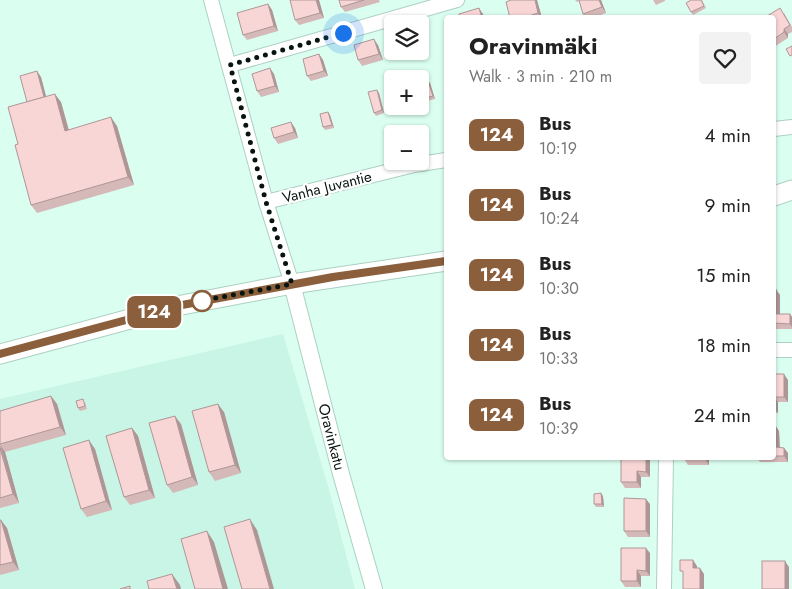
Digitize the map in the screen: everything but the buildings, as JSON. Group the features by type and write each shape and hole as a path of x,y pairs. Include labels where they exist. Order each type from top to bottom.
{"main road":[{"path":"776,195 792,190"},
{"path":"0,354 182,305 292,284 444,261"}],"street":[{"path":"211,0 266,202 292,284"},
{"path":"230,65 457,0"},
{"path":"776,129 792,127"},
{"name":"Vanha Juvantie","path":"266,202 414,165 444,160"},
{"name":"Oravinkatu","path":"292,284 341,474 374,589"},
{"path":"776,350 792,350"},
{"path":"664,589 666,460"}],"shaded area":[{"path":"283,334 328,486 355,589 0,589 0,399"}],"bus line":[{"name":"124","path":"0,354 182,305 333,277 444,261"}],"route":[{"path":"202,301 200,301 292,284 266,202 230,65 343,33"}]}
